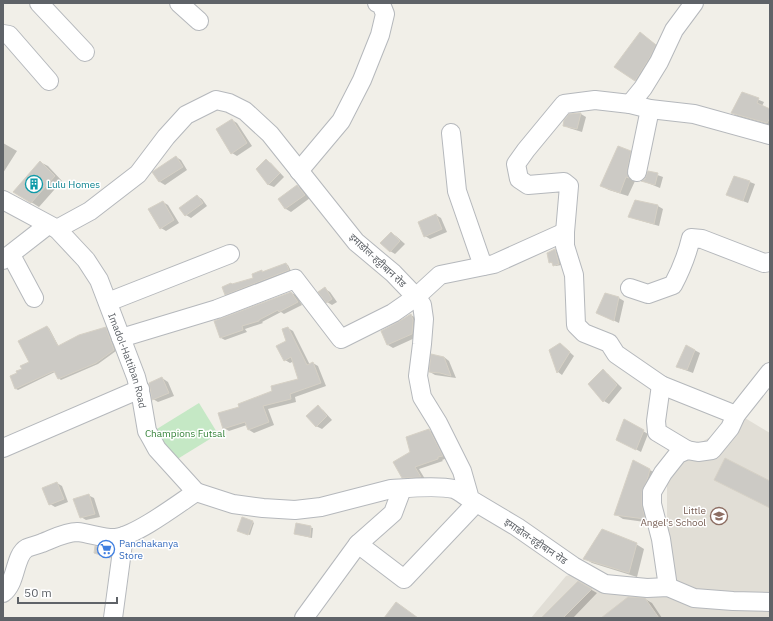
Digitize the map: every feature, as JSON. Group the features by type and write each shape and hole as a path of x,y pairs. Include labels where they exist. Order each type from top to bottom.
{"street":[{"path":"39,3 85,52"},
{"path":"179,3 199,21"},
{"path":"299,171 341,121 362,80 380,35 385,14 382,4 377,3"},
{"path":"630,104 643,88 659,62 674,30 694,3"},
{"path":"3,34 9,35 49,81"},
{"name":"इमाडोल-हट्टीबान रोड","path":"7,257 52,227 90,211 138,174 166,137 186,115 216,100 229,103 245,111 270,134 356,242 393,273 422,305 424,319 418,376 422,397 438,422 462,471 473,501 518,527 573,566 605,584 647,588 668,587 694,598 770,602"},
{"path":"736,415 661,385 616,354 608,343 584,333 576,325 574,276 565,246 569,186 564,182 528,185 519,179 516,164 564,104 595,100 630,104 650,109 694,114 770,135"},
{"path":"637,172 650,109"},
{"path":"451,133 457,191 483,266"},
{"path":"3,200 52,227"},
{"name":"Imadol-Hattiban Road","path":"52,227 86,260 99,280 140,389 147,430 157,449 196,492"},
{"path":"121,338 217,309 295,279 341,339 393,314 416,297 440,275 494,264 565,232"},
{"path":"630,288 648,294 673,285 688,252 690,238 702,239 764,263 770,262"},
{"path":"108,302 230,254"},
{"path":"7,257 34,298"},
{"path":"661,385 656,421 657,432 687,450 698,452 712,450 730,428 736,415 770,372"},
{"path":"3,448 140,389"},
{"path":"668,587 661,539 652,504 652,492 663,473 678,454 687,450"},
{"path":"3,592 7,590 12,581 22,553 26,548 76,532 116,538 124,536 154,520 196,492 233,504 295,510 321,507 391,489 455,489 473,501 404,579 358,544"},
{"path":"304,618 358,544 393,513 402,489"},
{"path":"113,618 124,536"}],"shaded area":[{"name":"Little Angel's School","path":"745,418 770,433 770,618 531,618 566,576 585,571 610,581 667,584 667,461"}],"green space":[{"name":"Champions Futsal","path":"199,403 218,434 171,463 152,432"}],"building":[{"path":"640,32 656,45 635,81 614,67"},
{"path":"742,92 759,98 757,103 770,109 770,118 767,123 731,113"},
{"path":"581,113 577,129 563,126 564,120 569,114"},
{"path":"232,119 247,143 231,154 216,129"},
{"path":"618,146 631,151 627,170 629,178 626,177 620,193 600,186"},
{"path":"176,156 183,167 159,182 152,172"},
{"path":"266,159 280,173 268,185 256,169"},
{"name":"Lulu Homes","path":"40,161 55,176 31,203 13,192"},
{"path":"648,171 658,173 655,185 641,181 645,179"},
{"path":"734,176 750,181 743,201 726,195"},
{"path":"297,185 305,195 285,209 278,199"},
{"path":"197,195 203,203 185,216 179,208"},
{"path":"635,200 658,205 654,224 628,217"},
{"path":"163,201 174,220 160,229 148,209"},
{"path":"436,214 442,229 424,237 418,222"},
{"path":"391,232 400,241 390,252 380,243"},
{"path":"555,249 559,264 553,266 552,262 549,263 547,253"},
{"path":"286,263 289,270 225,295 222,287 231,283 253,278 252,274"},
{"path":"325,287 332,299 326,303 318,292"},
{"path":"291,292 298,302 279,312 278,310 259,321 242,326 243,330 220,338 214,321"},
{"path":"605,293 619,297 614,321 596,313"},
{"path":"411,314 413,320 412,334 387,345 381,331"},
{"path":"47,326 58,346 79,335 106,327 114,350 96,363 58,379 54,371 15,389 10,376 17,373 16,371 22,369 20,366 29,362 18,341"},
{"path":"288,327 307,365 313,362 321,383 290,394 291,399 263,406 269,422 248,430 245,422 223,429 218,413 239,407 238,404 272,391 271,386 298,379 291,357 284,361 276,346 286,341 282,329"},
{"path":"560,343 570,352 557,373 549,350"},
{"path":"686,345 695,350 687,370 676,367"},
{"path":"431,354 444,357 451,376 429,372"},
{"path":"603,369 617,385 603,402 588,384"},
{"path":"162,377 169,393 152,400 149,383"},
{"path":"318,405 327,416 316,427 306,416"},
{"path":"624,419 644,430 636,450 616,440"},
{"path":"429,429 443,456 415,467 421,477 402,478 393,462 410,452 406,437"},
{"path":"725,458 770,481 770,508 714,480"},
{"path":"633,460 650,469 642,492 642,506 645,519 614,515"},
{"path":"57,482 64,499 49,505 42,488"},
{"path":"89,494 95,514 80,518 73,499"},
{"path":"242,517 253,521 248,535 237,531"},
{"path":"296,523 311,526 310,537 294,534"},
{"path":"602,529 637,543 629,573 583,559"},
{"path":"95,546 112,549 110,558 94,553"},
{"path":"578,581 592,589 563,618 541,618"},
{"path":"628,597 645,598 659,618 601,618"},
{"path":"396,602 418,618 384,618"}],"place":[{"name":"Lulu Homes","path":"34,184"},
{"name":"Little Angel's School","path":"719,516"},
{"name":"Panchakanya Store","path":"106,549"}]}
